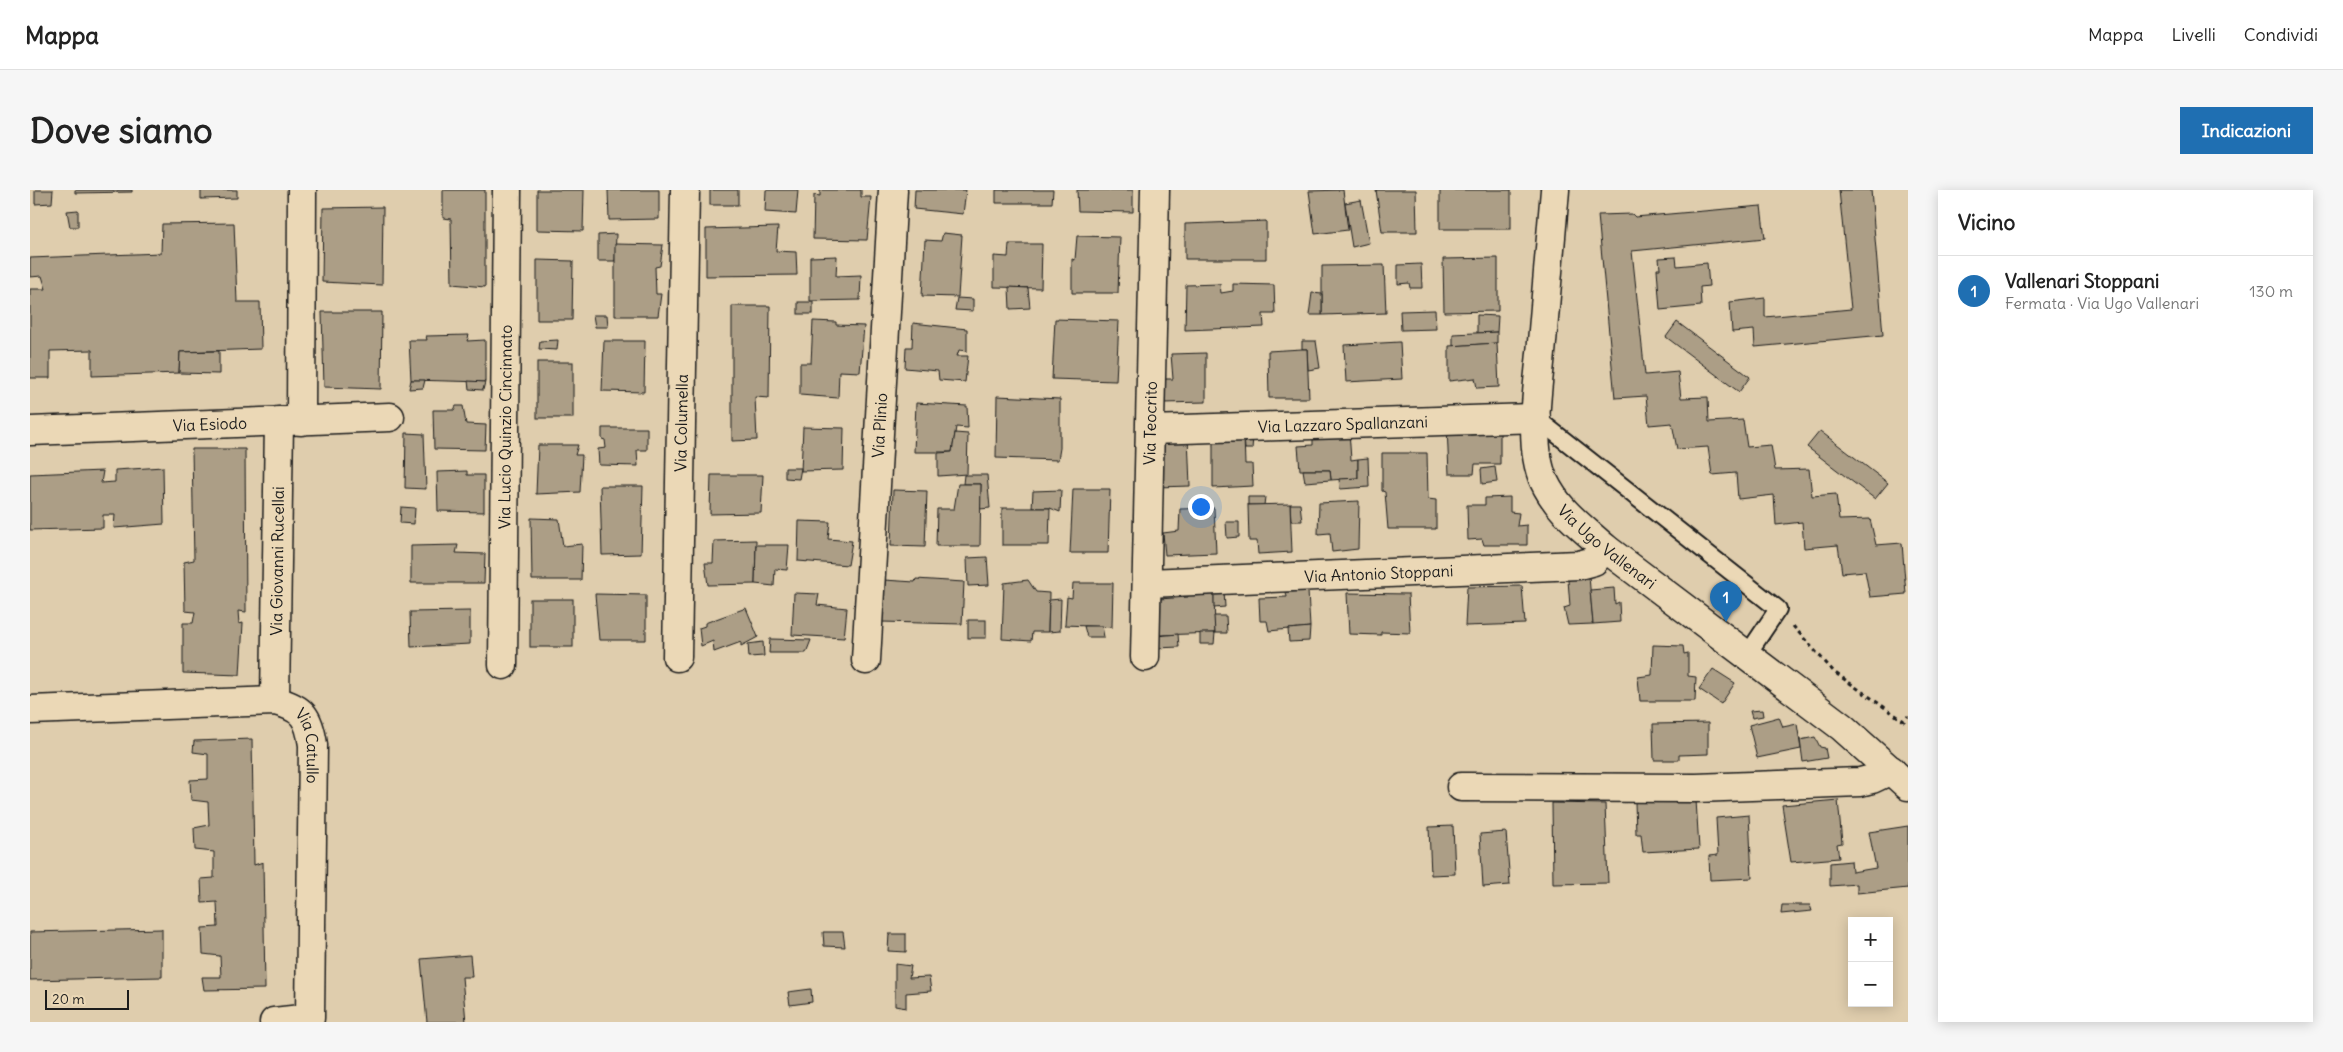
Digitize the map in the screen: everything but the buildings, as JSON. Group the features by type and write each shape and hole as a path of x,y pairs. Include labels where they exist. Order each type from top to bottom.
{"street":[{"name":"Via Giovanni Rucellai","path":"275,702 302,190"},
{"name":"Via Lucio Quinzio Cincinnato","path":"503,665 506,190"},
{"name":"Via Columella","path":"677,657 684,190"},
{"name":"Via Plinio","path":"866,660 893,190"},
{"name":"Via Teocrito","path":"1145,657 1155,190"},
{"name":"Via Ugo Vallenari","path":"1555,190 1536,418 1537,459 1543,480 1554,501 1573,521 1605,548 1842,727 1900,778"},
{"name":"Via Esiodo","path":"30,431 390,417"},
{"name":"Via Lazzaro Spallanzani","path":"1151,430 1536,418"},
{"name":"Via Antonio Stoppani","path":"1148,583 1579,565 1594,561 1605,548"},
{"name":"Via Catullo","path":"30,710 275,702 293,706 304,715 310,728 313,745 310,1018 274,1022"},
{"path":"1461,787 1696,788 1860,782 1872,779 1900,778"}],"lane":[{"path":"1536,418 1778,609 1747,655"}],"path":[{"path":"1778,609 1834,672 1908,724"},
{"path":"1904,721 1908,716"}],"place":[{"name":"Vallenari Stoppani","path":"1726,622"}]}
